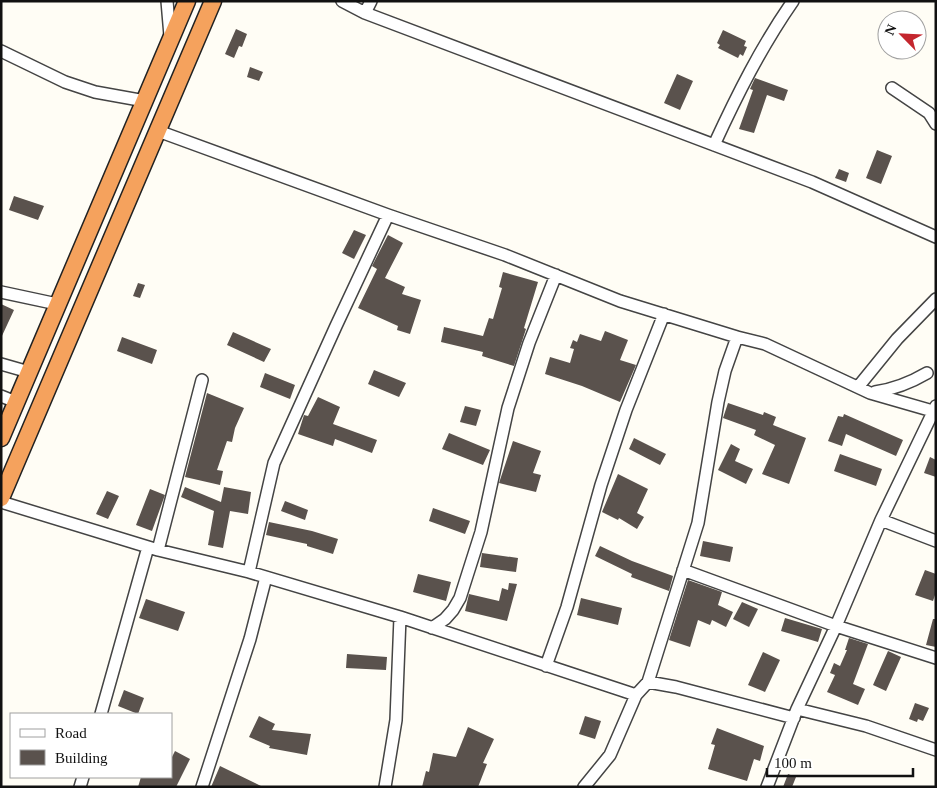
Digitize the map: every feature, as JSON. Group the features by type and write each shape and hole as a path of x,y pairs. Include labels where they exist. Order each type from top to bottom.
{"highway":[{"path":"1,438 9,399 29,372 187,1"},
{"path":"1,498 213,1"}],"street":[{"path":"167,1 171,38"},
{"path":"342,1 365,12 812,182 936,237"},
{"path":"365,12 371,1"},
{"path":"714,145 740,88 772,30 792,1"},
{"path":"1,51 66,82 95,92 145,101"},
{"path":"892,88 929,113 936,124"},
{"path":"158,131 504,255 620,301 764,344 870,393 935,410 882,520 836,626 795,713 767,787"},
{"path":"249,572 274,463 388,215"},
{"path":"432,628 445,619 460,598 481,532 508,408 529,342 556,275"},
{"path":"1,292 57,304"},
{"path":"858,387 897,339 936,299"},
{"path":"546,666 567,608 602,485 626,410 664,314"},
{"path":"584,787 610,755 636,695 648,682 698,523 718,402 725,372 737,337"},
{"path":"1,364 29,372"},
{"path":"870,393 890,390 909,384 927,373"},
{"path":"101,713 153,548 202,380"},
{"path":"1,502 153,548 249,572 400,617 636,695"},
{"path":"882,520 936,542"},
{"path":"683,570 836,626 936,658"},
{"path":"202,787 250,639 266,577"},
{"path":"385,787 396,720 400,617"},
{"path":"648,682 866,726 936,750"}],"building":[{"path":"236,29 247,34 242,47 239,46 234,58 225,54"},
{"path":"723,30 746,41 744,46 747,47 743,56 740,54 738,58 718,48 720,45 717,43"},
{"path":"250,67 263,72 259,81 247,77"},
{"path":"677,74 693,81 680,110 664,103"},
{"path":"755,78 788,90 784,101 767,95 754,133 739,129 753,90 750,89"},
{"path":"877,150 892,156 881,184 866,178"},
{"path":"839,169 849,173 846,182 835,178"},
{"path":"14,196 44,206 38,220 9,210"},
{"path":"354,230 366,235 354,259 342,253"},
{"path":"388,235 403,243 385,278 405,287 402,294 421,300 410,334 397,330 398,326 358,308 377,269 372,266"},
{"path":"503,272 538,282 514,366 482,356 483,352 441,342 444,327 483,336 489,318 493,319 502,288 499,287"},
{"path":"138,283 145,285 140,298 133,296"},
{"path":"1,304 14,310 1,338"},
{"path":"605,331 628,340 620,360 636,365 620,402 582,386 545,374 550,357 570,363 574,349 570,348 573,340 577,342 580,334 601,341"},
{"path":"233,332 271,349 264,362 227,345"},
{"path":"122,337 157,350 152,364 117,351"},
{"path":"374,370 406,383 399,397 368,384"},
{"path":"265,373 295,385 290,399 260,387"},
{"path":"207,393 244,408 235,428 232,442 227,441 217,470 223,471 220,485 185,477"},
{"path":"318,397 340,407 333,424 377,440 372,453 335,439 333,446 298,434 304,415 308,416"},
{"path":"728,403 763,415 764,412 776,417 773,425 806,438 789,484 762,474 775,445 754,435 756,430 723,418"},
{"path":"465,406 481,410 476,426 460,422"},
{"path":"844,414 903,440 896,456 846,434 842,446 828,441 838,416 843,417"},
{"path":"449,433 490,450 483,465 442,449"},
{"path":"634,438 666,454 660,465 629,449"},
{"path":"513,441 541,451 533,473 541,475 536,492 499,483"},
{"path":"731,444 740,449 735,461 753,469 746,484 718,470"},
{"path":"840,454 882,469 876,486 834,471"},
{"path":"930,457 936,460 936,477 924,473"},
{"path":"618,474 648,489 637,513 644,517 637,529 619,518 618,520 602,512"},
{"path":"185,487 221,502 224,487 251,492 248,514 230,511 223,548 208,545 214,511 181,497"},
{"path":"150,489 165,495 152,531 136,525"},
{"path":"107,491 119,496 108,519 96,514"},
{"path":"285,501 308,510 305,520 281,511"},
{"path":"433,508 470,521 465,534 429,521"},
{"path":"269,522 312,531 338,539 333,554 307,546 307,544 266,535"},
{"path":"703,541 733,547 730,562 700,556"},
{"path":"600,546 632,561 673,576 669,591 631,577 632,574 595,556"},
{"path":"482,553 518,558 516,572 480,567"},
{"path":"925,570 936,574 936,592 933,601 915,595"},
{"path":"418,574 451,582 446,601 413,592"},
{"path":"688,580 722,592 718,605 733,612 726,627 712,620 710,625 698,620 690,647 669,640"},
{"path":"509,583 517,584 507,621 465,611 469,594 499,601 502,588 508,590"},
{"path":"581,598 622,608 618,625 577,615"},
{"path":"146,599 185,612 178,631 139,618"},
{"path":"742,602 758,609 749,627 733,619"},
{"path":"785,618 822,629 818,642 781,631"},
{"path":"933,619 936,619 936,647 926,645"},
{"path":"849,638 868,644 853,684 865,689 858,705 827,692 835,675 830,673 834,663 840,666 847,650 845,650"},
{"path":"888,651 901,657 886,691 873,685"},
{"path":"763,652 780,660 765,692 748,685"},
{"path":"347,654 387,657 386,670 346,668"},
{"path":"124,690 144,698 138,713 118,706"},
{"path":"915,703 929,708 923,721 918,719 917,722 909,719"},
{"path":"259,716 275,724 272,730 311,734 307,755 269,748 270,746 249,737"},
{"path":"585,716 601,721 595,739 579,734"},
{"path":"468,727 494,739 483,763 487,764 478,787 422,787 426,771 429,772 433,753 456,757"},
{"path":"717,728 764,746 760,761 754,759 747,781 708,769 715,745 711,744"},
{"path":"175,751 190,759 176,787 138,787 141,778 172,778 172,757"},
{"path":"220,766 263,787 211,787"},
{"path":"788,774 796,777 792,787 783,787"}]}
